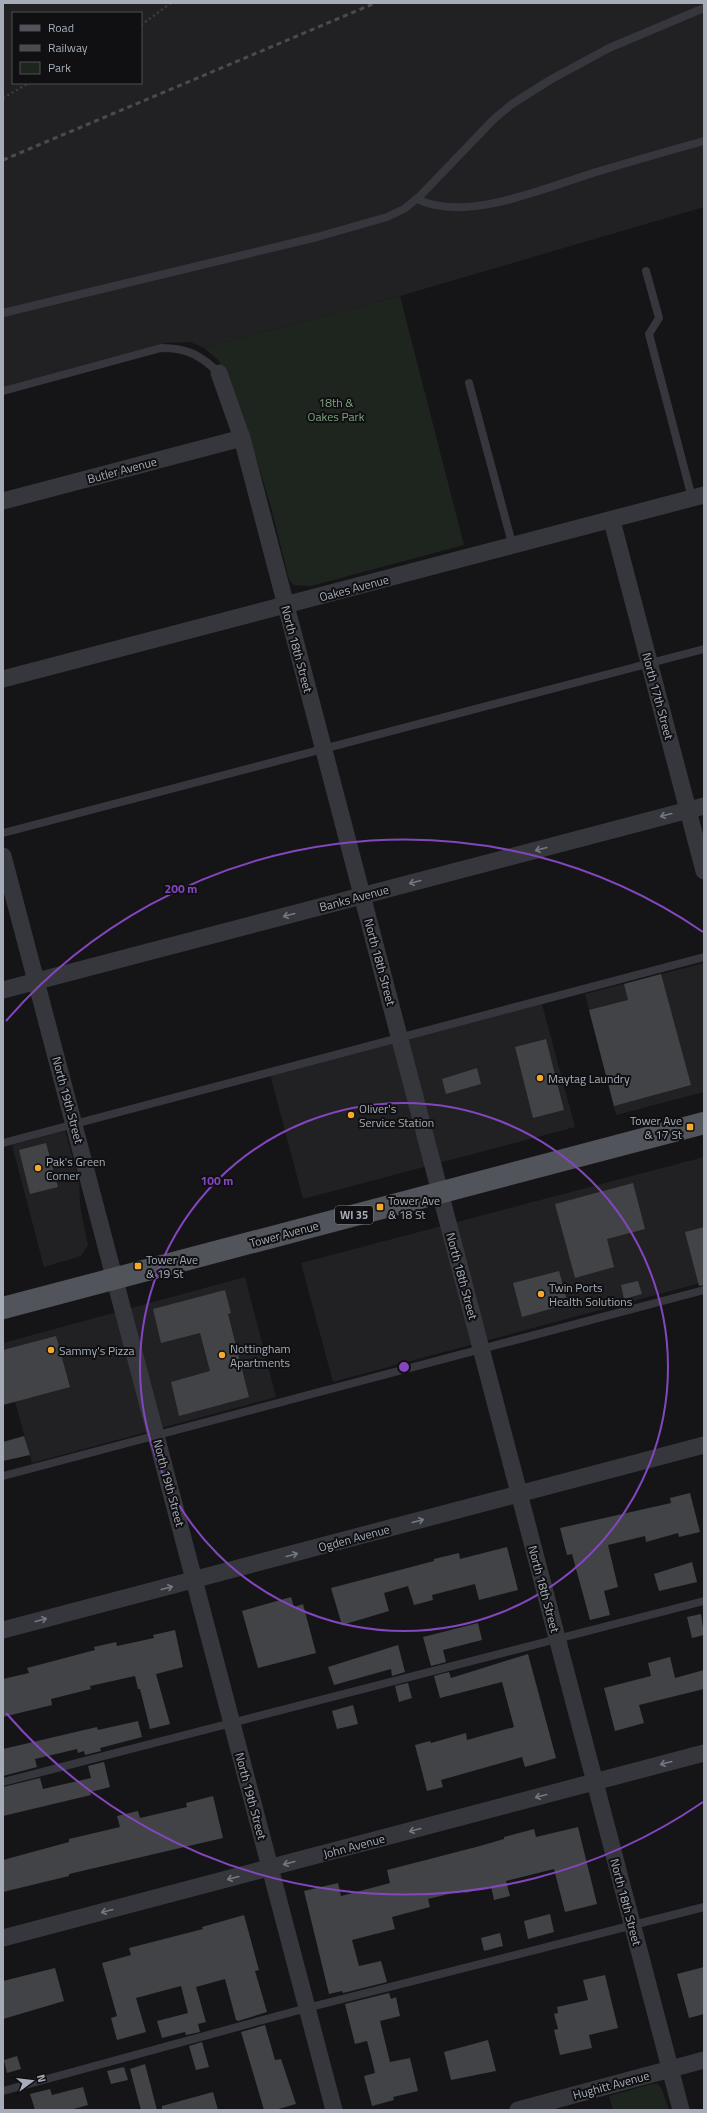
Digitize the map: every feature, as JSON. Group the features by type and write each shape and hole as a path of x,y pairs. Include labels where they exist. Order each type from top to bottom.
{"main road":[{"name":"Tower Avenue","path":"3,1308 704,1123"}],"street":[{"name":"North 18th Street","path":"219,373 242,438 681,2110"},
{"name":"Butler Avenue","path":"3,501 242,438"},
{"name":"Oakes Avenue","path":"3,679 612,521 698,497"},
{"name":"North 17th Street","path":"612,521 650,664 696,808 704,871"},
{"name":"Banks Avenue","path":"3,990 696,808"},
{"name":"North 19th Street","path":"3,856 334,2110"},
{"name":"Ogden Avenue","path":"3,1630 704,1445"},
{"name":"John Avenue","path":"3,1938 704,1753"},
{"name":"Hughitt Avenue","path":"518,2110 704,2060"}],"lane":[{"path":"3,313 378,220 396,213 417,199 494,119 512,104 550,80 603,51 704,8"},
{"path":"417,199 426,204 444,208 492,204 704,141"},
{"path":"646,271 659,318 649,334 698,497"},
{"path":"3,391 161,348 178,348 193,353 204,359 219,373"},
{"path":"469,383 513,546"},
{"path":"3,833 704,649"},
{"path":"3,1143 399,1036 704,957"},
{"path":"3,1476 704,1290"},
{"path":"3,1782 232,1721 704,1601"},
{"path":"3,2091 307,2008 704,1907"}],"path":[{"path":"142,24 171,3"},
{"path":"3,98 27,84"}],"shaded area":[{"path":"3,3 704,3 704,207 400,296 204,348 190,342 166,343 3,387"},
{"path":"704,963 704,1092 616,1115 585,994"},
{"path":"542,1004 575,1127 303,1199 270,1074"},
{"path":"65,1131 79,1180 80,1206 88,1245 81,1256 44,1267 12,1145"},
{"path":"704,1157 704,1282 333,1382 301,1263"},
{"path":"245,1277 276,1397 32,1463 3,1358 3,1343"}],"green space":[{"name":"18th & Oakes Park","path":"400,296 464,545 311,586 294,585 289,580 271,507 245,421 229,379 218,360 204,348"},
{"path":"652,2084 658,2084 662,2090 669,2110 613,2110 609,2096"}],"building":[{"path":"661,974 691,1085 614,1106 589,1010 628,1000 624,984"},
{"name":"Maytag Laundry","path":"546,1039 564,1110 533,1118 515,1047"},
{"path":"477,1068 481,1084 446,1094 442,1079"},
{"name":"Pak's Green Corner","path":"46,1143 58,1187 30,1194 19,1150"},
{"path":"633,1183 645,1229 607,1239 614,1267 575,1278 555,1204"},
{"path":"704,1227 704,1285 699,1286 685,1232"},
{"name":"Twin Ports Health Solutions","path":"559,1271 568,1304 522,1317 513,1283"},
{"path":"638,1281 642,1294 624,1299 621,1285"},
{"name":"Nottingham Apartments","path":"225,1290 231,1313 228,1314 249,1397 179,1416 171,1382 210,1371 200,1333 161,1343 153,1309"},
{"path":"56,1336 70,1387 3,1405 3,1350"},
{"path":"24,1436 30,1455 3,1461 3,1442"},
{"path":"690,1493 700,1532 679,1537 678,1533 646,1542 645,1536 608,1545 618,1587 604,1591 610,1615 590,1620 572,1554 567,1555 560,1528 671,1503 670,1498"},
{"path":"507,1547 518,1590 479,1600 475,1584 432,1595 433,1600 414,1605 408,1586 384,1593 389,1611 342,1625 331,1588 459,1553 460,1559"},
{"path":"692,1562 697,1582 659,1591 654,1574"},
{"path":"291,1597 294,1607 303,1604 316,1653 258,1668 242,1611"},
{"path":"701,1614 704,1635 692,1638 687,1617"},
{"path":"478,1623 482,1640 443,1650 446,1662 431,1666 423,1637"},
{"path":"175,1630 183,1667 156,1674 170,1724 150,1729 140,1689 138,1689 135,1676 90,1686 91,1689 51,1699 52,1705 3,1717 3,1679 29,1673 27,1668 95,1650 94,1647 116,1642 117,1646 154,1638 153,1635"},
{"path":"398,1645 405,1672 392,1676 391,1669 334,1685 328,1667"},
{"path":"528,1654 556,1758 525,1767 522,1757 441,1780 443,1787 427,1791 415,1745 430,1741 431,1743 466,1733 467,1740 514,1727 502,1682 440,1698 434,1676 449,1672 451,1678"},
{"path":"670,1657 675,1678 704,1670 704,1689 639,1705 644,1723 615,1731 604,1688 651,1676 648,1663"},
{"path":"408,1683 412,1698 399,1702 395,1686"},
{"path":"353,1705 358,1724 337,1729 332,1711"},
{"path":"138,1721 142,1737 100,1748 101,1751 85,1755 84,1751 78,1753 77,1749 35,1759 37,1767 3,1776 3,1749 97,1727 98,1730"},
{"path":"104,1762 110,1787 90,1792 91,1795 3,1816 3,1787 40,1778 43,1789 91,1778 88,1766"},
{"path":"213,1796 223,1838 69,1874 69,1876 3,1892 3,1860 69,1842 69,1839 120,1827 117,1816 138,1811 140,1818 187,1807 186,1803"},
{"path":"578,1827 597,1904 565,1912 554,1869 506,1881 510,1896 494,1900 491,1886 465,1893 465,1890 428,1899 430,1907 392,1917 395,1929 352,1940 359,1966 381,1961 387,1982 343,1993 342,1991 329,1994 304,1891 338,1883 341,1896 390,1883 387,1870 480,1846 504,1839 504,1837 534,1829 536,1837"},
{"path":"550,1914 554,1932 528,1939 524,1921"},
{"path":"244,1915 259,1970 255,1971 267,2012 238,2021 236,2020 225,1979 196,1987 206,2022 198,2024 200,2032 186,2035 185,2032 162,2038 157,2021 188,2013 181,1986 136,1998 146,2032 117,2040 111,2018 117,2016 102,1963 131,1955 129,1948 203,1929 202,1927"},
{"path":"500,1933 503,1946 484,1951 481,1938"},
{"path":"704,1967 704,2014 689,2018 677,1974"},
{"path":"55,1968 64,2001 3,2019 3,1981"},
{"path":"605,1975 618,2028 589,2035 592,2048 560,2055 554,2030 558,2029 554,2014 558,2013 557,2007 588,2000 583,1980"},
{"path":"389,1993 391,1999 396,1997 400,2016 380,2021 390,2062 410,2058 418,2091 393,2097 394,2100 372,2106 364,2076 375,2073 371,2056 367,2041 355,2044 345,2004"},
{"path":"265,2025 275,2060 281,2059 296,2104 275,2110 264,2110 241,2032"},
{"path":"488,2040 496,2071 451,2080 444,2052"},
{"path":"202,2042 209,2067 196,2070 189,2046"},
{"path":"17,2056 21,2069 7,2073 4,2060"},
{"path":"145,2064 157,2110 141,2110 130,2069"},
{"path":"124,2067 128,2080 111,2084 107,2071"},
{"path":"83,2087 88,2105 70,2110 35,2110 30,2094 50,2089 52,2095"},
{"path":"213,2092 218,2110 162,2110 162,2106"}],"railway":[{"path":"3,160 375,3"}],"place":[{"name":"Maytag Laundry","path":"540,1078"},
{"name":"Oliver's Service Station","path":"351,1115"},
{"name":"Tower Ave & 17 St","path":"690,1127"},
{"name":"Pak's Green Corner","path":"38,1168"},
{"name":"Tower Ave & 18 St","path":"380,1207"},
{"name":"Tower Ave & 19 St","path":"138,1266"},
{"name":"Twin Ports Health Solutions","path":"541,1294"},
{"name":"Sammy's Pizza","path":"51,1350"},
{"name":"Nottingham Apartments","path":"222,1355"}]}
